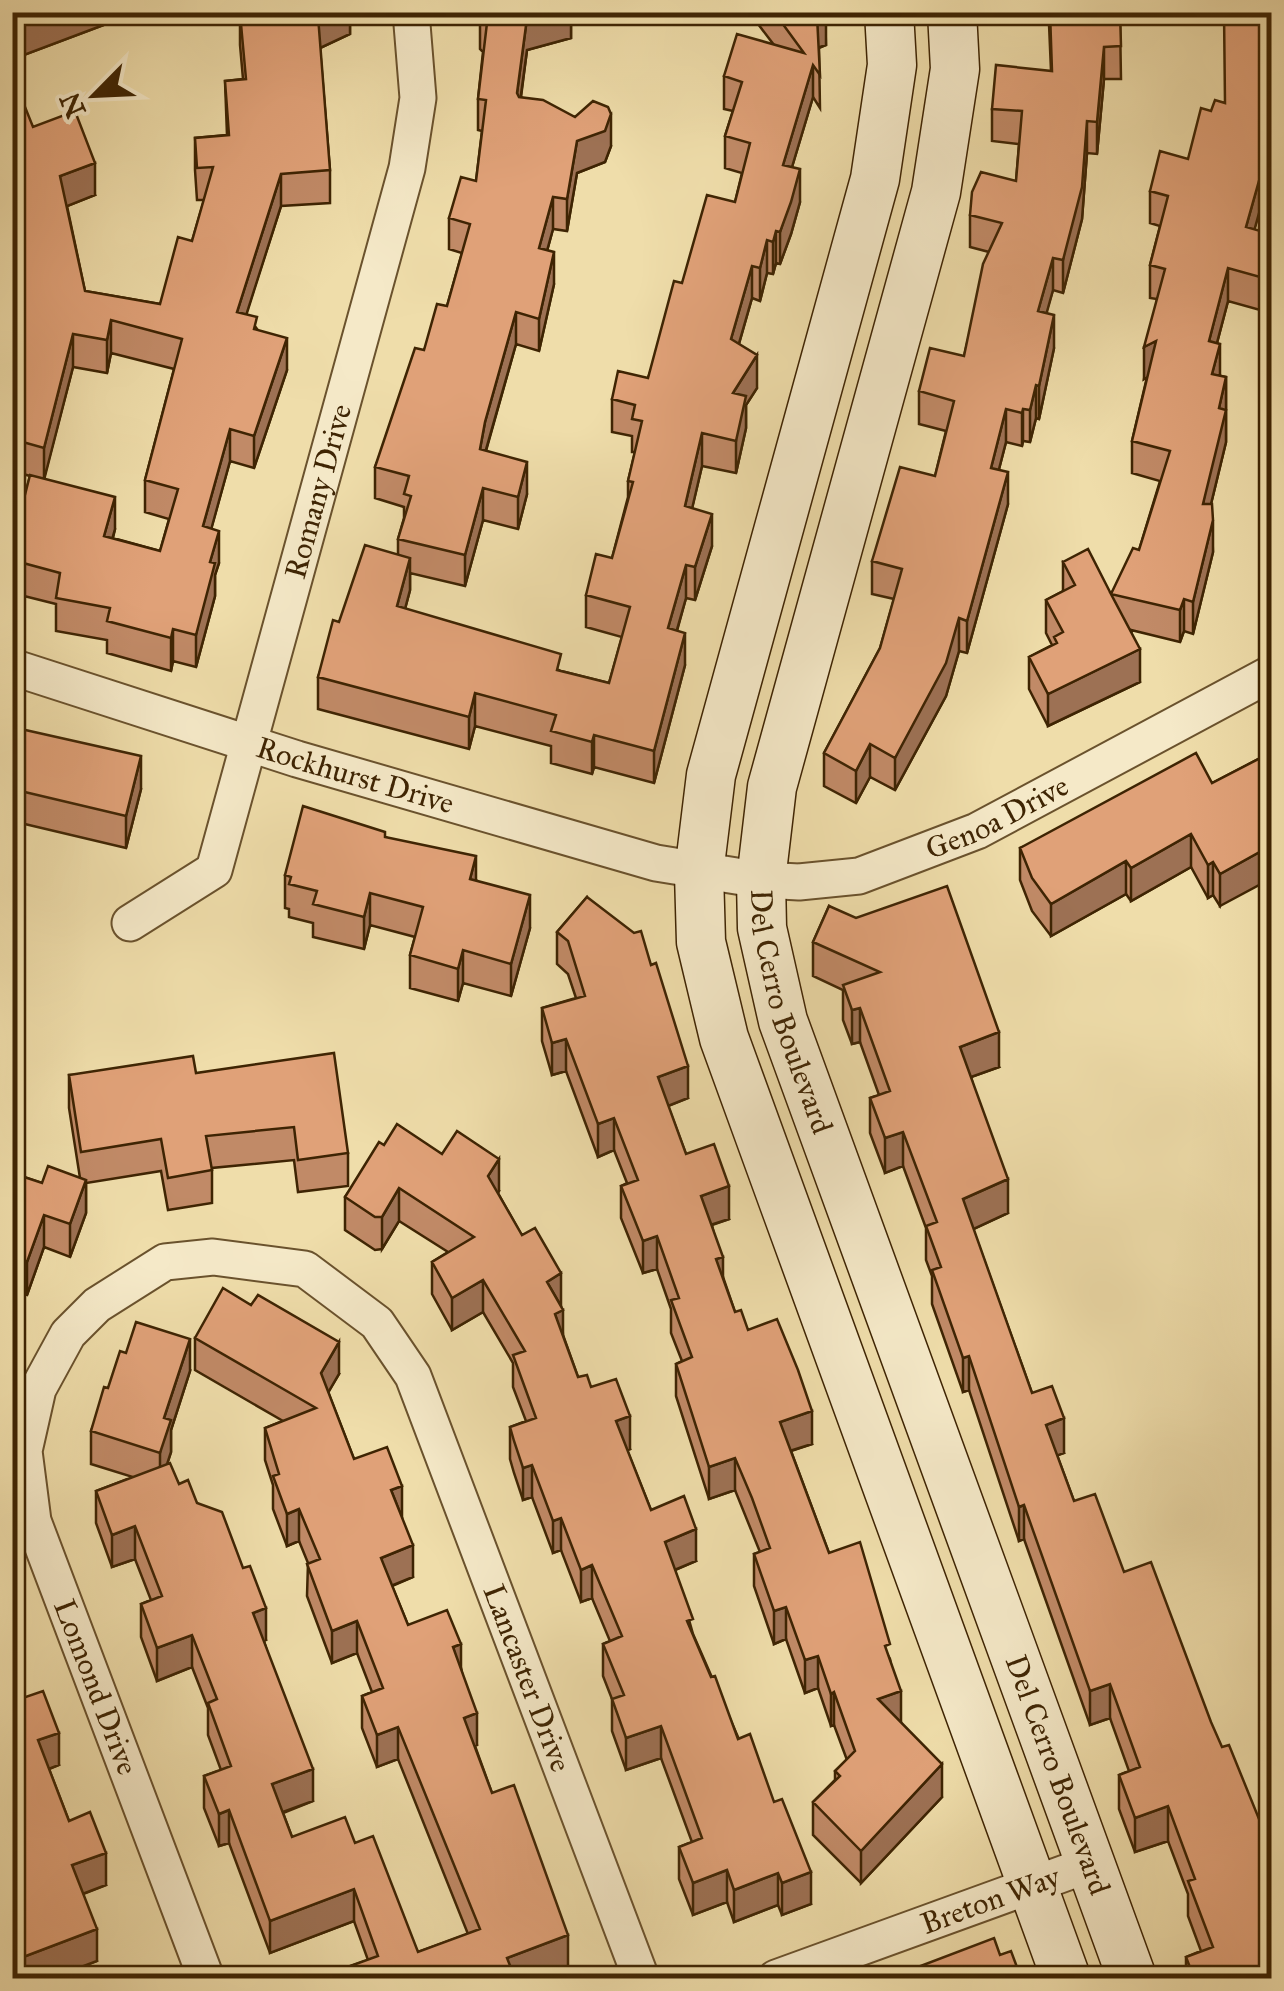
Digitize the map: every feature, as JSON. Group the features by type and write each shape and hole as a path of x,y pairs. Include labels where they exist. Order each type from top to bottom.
{"street":[{"name":"Romany Drive","path":"130,923 214,870 406,168 418,98 411,12"},
{"name":"Del Cerro Boulevard","path":"889,12 892,65 875,179 711,775 700,873 701,942 724,1038 1066,1978"},
{"name":"Del Cerro Boulevard","path":"952,12 954,69 936,192 772,787 761,880 762,938 784,1021 1132,1978"},
{"name":"Rockhurst Drive","path":"12,667 250,744 700,873"},
{"name":"Genoa Drive","path":"700,873 799,882 859,876 977,832 1272,673"},
{"name":"Lomond Drive","path":"206,1978 33,1521 24,1451 38,1388 68,1334 97,1305 165,1262 213,1257 305,1269 377,1323 413,1376"},
{"name":"Lancaster Drive","path":"413,1376 641,1978"},
{"name":"Breton Way","path":"776,1978 1090,1864"}],"building":[{"path":"20,12 51,12 24,23"},
{"path":"327,12 318,16 330,170 281,174 237,312 257,317 254,329 287,338 254,436 230,429 203,526 219,531 210,562 215,563 196,635 173,629 171,638 107,621 110,608 56,598 60,573 12,560 30,475 115,497 104,536 160,551 178,489 145,480 182,339 111,320 107,340 73,334 44,448 12,439 12,94 19,92 33,127 75,111 95,163 60,176 85,291 160,304 178,237 192,241 213,167 197,168 195,138 229,135 225,81 246,79 240,13"},
{"path":"484,12 547,12 527,18 519,97 543,100 575,117 593,101 608,107 611,114 605,131 577,141 567,199 553,197 539,248 554,252 539,319 516,312 485,422 480,449 527,462 518,497 483,488 465,555 398,539 411,496 404,494 409,476 375,467 415,348 424,350 437,304 447,306 470,224 449,218 461,177 476,181 486,100 478,99 487,23 480,17"},
{"path":"774,12 825,12 817,16 820,75 813,65 783,165 800,169 791,202 780,232 776,231 773,242 767,240 760,268 752,266 731,339 757,355 733,393 746,396 736,441 702,433 685,506 712,514 695,567 686,565 668,628 685,633 654,751 594,735 592,742 551,731 556,715 475,693 469,717 318,677 333,620 339,622 365,545 410,558 397,606 561,654 557,670 609,683 630,607 586,595 596,554 612,558 633,482 628,481 642,421 632,419 635,405 612,399 618,371 648,378 674,281 682,283 707,195 735,202 750,143 725,136 742,82 724,76 737,34 804,53"},
{"path":"1050,12 1120,12 1121,46 1104,47 1097,122 1087,121 1082,187 1063,260 1053,258 1038,311 1054,315 1039,386 1036,385 1030,410 1023,409 1022,413 1006,409 991,468 1008,472 967,621 959,618 946,663 895,758 870,744 856,771 824,753 880,648 902,569 872,561 900,467 935,476 954,401 919,391 930,348 964,356 983,264 1002,223 970,215 972,192 981,172 1016,181 1022,111 992,109 996,65 1052,71"},
{"path":"1224,12 1272,12 1272,157 1266,156 1246,227 1271,234 1260,277 1228,268 1209,341 1220,344 1212,374 1226,377 1219,408 1226,410 1203,504 1212,504 1213,520 1193,602 1184,599 1180,610 1111,594 1133,548 1139,550 1170,451 1132,441 1156,341 1144,347 1165,269 1150,265 1168,196 1150,191 1160,151 1188,159 1201,108 1211,111 1215,100 1225,103"},
{"path":"1088,549 1140,649 1048,694 1029,657 1057,643 1054,637 1063,632 1046,600 1075,585 1063,562"},
{"path":"12,727 141,756 126,816 12,789"},
{"path":"1272,752 1272,845 1220,874 1213,862 1208,865 1191,834 1131,868 1126,861 1051,904 1032,878 1020,848 1196,753 1212,783"},
{"path":"303,806 385,832 385,837 476,856 470,879 530,895 511,964 463,950 458,969 410,955 423,907 370,893 364,917 313,904 317,891 289,884 291,877 285,875"},
{"path":"947,886 999,1032 960,1047 1008,1179 963,1199 1032,1393 1052,1386 1064,1418 1046,1425 1074,1501 1095,1494 1124,1572 1151,1562 1211,1722 1222,1747 1229,1745 1272,1851 1272,1978 1194,1978 1186,1957 1213,1947 1188,1881 1195,1879 1168,1806 1135,1818 1119,1775 1140,1767 1110,1684 1090,1691 1024,1505 1019,1507 969,1356 963,1358 932,1270 941,1267 926,1226 937,1222 903,1132 885,1138 870,1098 890,1091 860,1008 852,1010 843,985 880,972 813,942 829,906 856,918"},
{"path":"587,897 634,933 641,931 651,965 656,963 688,1066 658,1077 686,1154 714,1144 729,1186 701,1196 723,1257 716,1259 735,1312 741,1310 748,1330 777,1319 798,1370 812,1411 780,1422 829,1553 860,1542 890,1644 885,1646 901,1691 878,1699 942,1764 861,1851 813,1802 840,1776 835,1771 855,1751 834,1692 831,1694 818,1656 805,1660 786,1607 774,1611 754,1554 770,1548 735,1458 709,1467 676,1364 692,1357 671,1300 679,1298 657,1236 643,1241 621,1186 638,1180 614,1118 598,1124 566,1039 552,1043 542,1008 585,996 568,941 557,932"},
{"path":"334,1053 348,1153 298,1160 294,1127 206,1136 212,1170 168,1178 161,1139 81,1152 69,1075 193,1056 196,1073"},
{"path":"397,1124 442,1154 457,1131 499,1159 488,1176 522,1235 535,1228 561,1273 547,1282 563,1310 555,1314 578,1377 587,1375 591,1387 616,1379 630,1416 616,1421 651,1510 684,1496 696,1529 665,1542 693,1619 687,1621 711,1677 715,1676 738,1739 750,1734 774,1802 782,1799 811,1872 782,1883 778,1873 734,1890 727,1870 693,1883 679,1847 702,1838 661,1726 626,1738 612,1699 624,1695 603,1644 622,1636 592,1565 581,1570 561,1518 553,1521 532,1465 523,1468 514,1441 510,1427 536,1418 513,1355 525,1351 483,1280 452,1298 432,1262 474,1237 399,1188 382,1217 375,1217 345,1197 379,1142 384,1145"},
{"path":"48,1166 86,1180 70,1224 44,1215 27,1262 12,1257 12,1173 42,1183"},
{"path":"223,1288 251,1305 258,1295 339,1342 321,1373 354,1459 387,1447 402,1486 391,1490 413,1545 381,1558 408,1625 447,1610 461,1644 453,1647 477,1713 464,1718 492,1793 514,1785 568,1935 507,1958 511,1968 481,1978 317,1978 378,1956 354,1889 270,1921 229,1810 219,1814 204,1776 231,1766 208,1703 217,1699 192,1635 157,1648 141,1604 162,1596 135,1526 112,1535 96,1491 170,1463 179,1484 188,1480 197,1503 222,1512 243,1568 250,1566 266,1608 253,1613 313,1769 272,1784 292,1837 345,1817 355,1843 373,1836 418,1952 480,1929 398,1727 377,1735 362,1696 383,1688 357,1621 332,1631 307,1564 320,1559 299,1509 287,1514 273,1476 279,1474 265,1428 316,1408 195,1338"},
{"path":"136,1322 190,1339 164,1418 171,1420 160,1453 91,1431 104,1387 108,1388 120,1351 126,1353"},
{"path":"12,1679 20,1699 43,1691 59,1733 38,1740 69,1821 90,1812 106,1853 72,1865 97,1929 18,1959 12,1944"},
{"path":"994,1938 1000,1955 1011,1951 1021,1978 889,1978"},
{"path":"97,1970 143,1972 143,1978 96,1978"}]}
